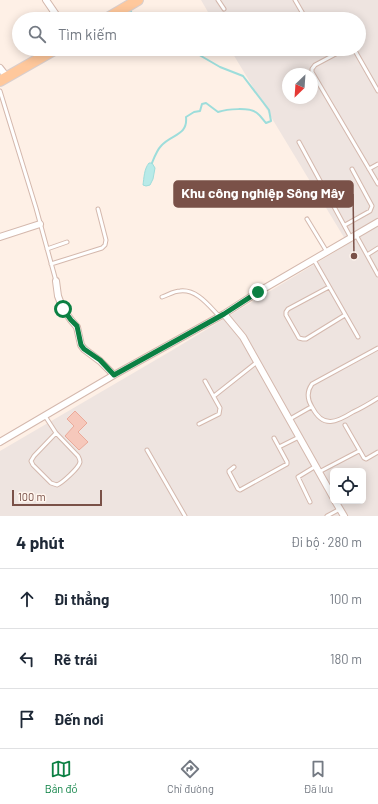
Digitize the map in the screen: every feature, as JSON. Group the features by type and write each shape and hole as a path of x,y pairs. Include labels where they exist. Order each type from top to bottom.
{"main road":[{"path":"118,12 133,3"},
{"path":"4,79 44,56"}],"street":[{"path":"46,0 54,12"},
{"path":"0,68 4,79"},
{"path":"0,442 114,375 221,315 378,222"},
{"path":"0,237 40,224"},
{"path":"56,281 58,296 63,309 77,326 81,345 84,349 100,360 114,375"},
{"path":"221,315 243,337 330,491"},
{"path":"337,504 344,516"}],"lane":[{"path":"218,0 224,9"},
{"path":"295,0 302,12"},
{"path":"332,56 315,65 312,72 378,184"},
{"path":"358,56 378,91"},
{"path":"0,91 56,281"},
{"path":"299,142 344,225 367,254 378,275"},
{"path":"370,169 378,164"},
{"path":"344,225 372,209 372,206 352,169"},
{"path":"51,264 102,248 106,245 98,209"},
{"path":"307,219 327,252"},
{"path":"47,250 67,242"},
{"path":"367,254 378,248"},
{"path":"314,260 358,337"},
{"path":"330,287 288,309 286,315 299,338 303,339 345,315"},
{"path":"162,297 180,291 193,292 221,315"},
{"path":"378,348 312,384 308,393 312,407 321,419 330,422 339,421 378,398"},
{"path":"214,396 257,362"},
{"path":"199,424 219,414 220,411 214,396 205,381"},
{"path":"290,419 312,407"},
{"path":"45,416 56,433 80,460 77,467 57,485 51,483 33,464 32,461 34,456 56,433"},
{"path":"345,425 365,459 378,452"},
{"path":"279,447 299,437"},
{"path":"234,467 229,472 238,489 242,489 287,464 274,438"},
{"path":"147,450 185,516"},
{"path":"310,502 298,476 360,451"},
{"path":"327,516 340,508"}],"shaded area":[{"path":"201,0 378,0 378,516 0,516 0,451 171,351 348,244 234,56 366,56 366,12 208,12"}],"water":[{"path":"149,163 152,163 155,168 150,185 146,186 143,185 144,177"}],"building":[{"path":"75,411 87,423 78,432 88,442 79,450 65,436 74,426 67,419"}],"waterway":[{"path":"152,163 156,154 165,142 182,131 186,123 186,117 194,112 200,111 202,104 206,103 218,112 232,109 254,111 260,115 266,123 271,121 269,110 243,76 220,67 201,56"}],"place":[{"name":"Khu công nghiệp Sông Mây","path":"354,256"}],"route":[{"path":"63,309 77,326 81,345 84,349 100,360 114,375 224,314 258,292"}]}
